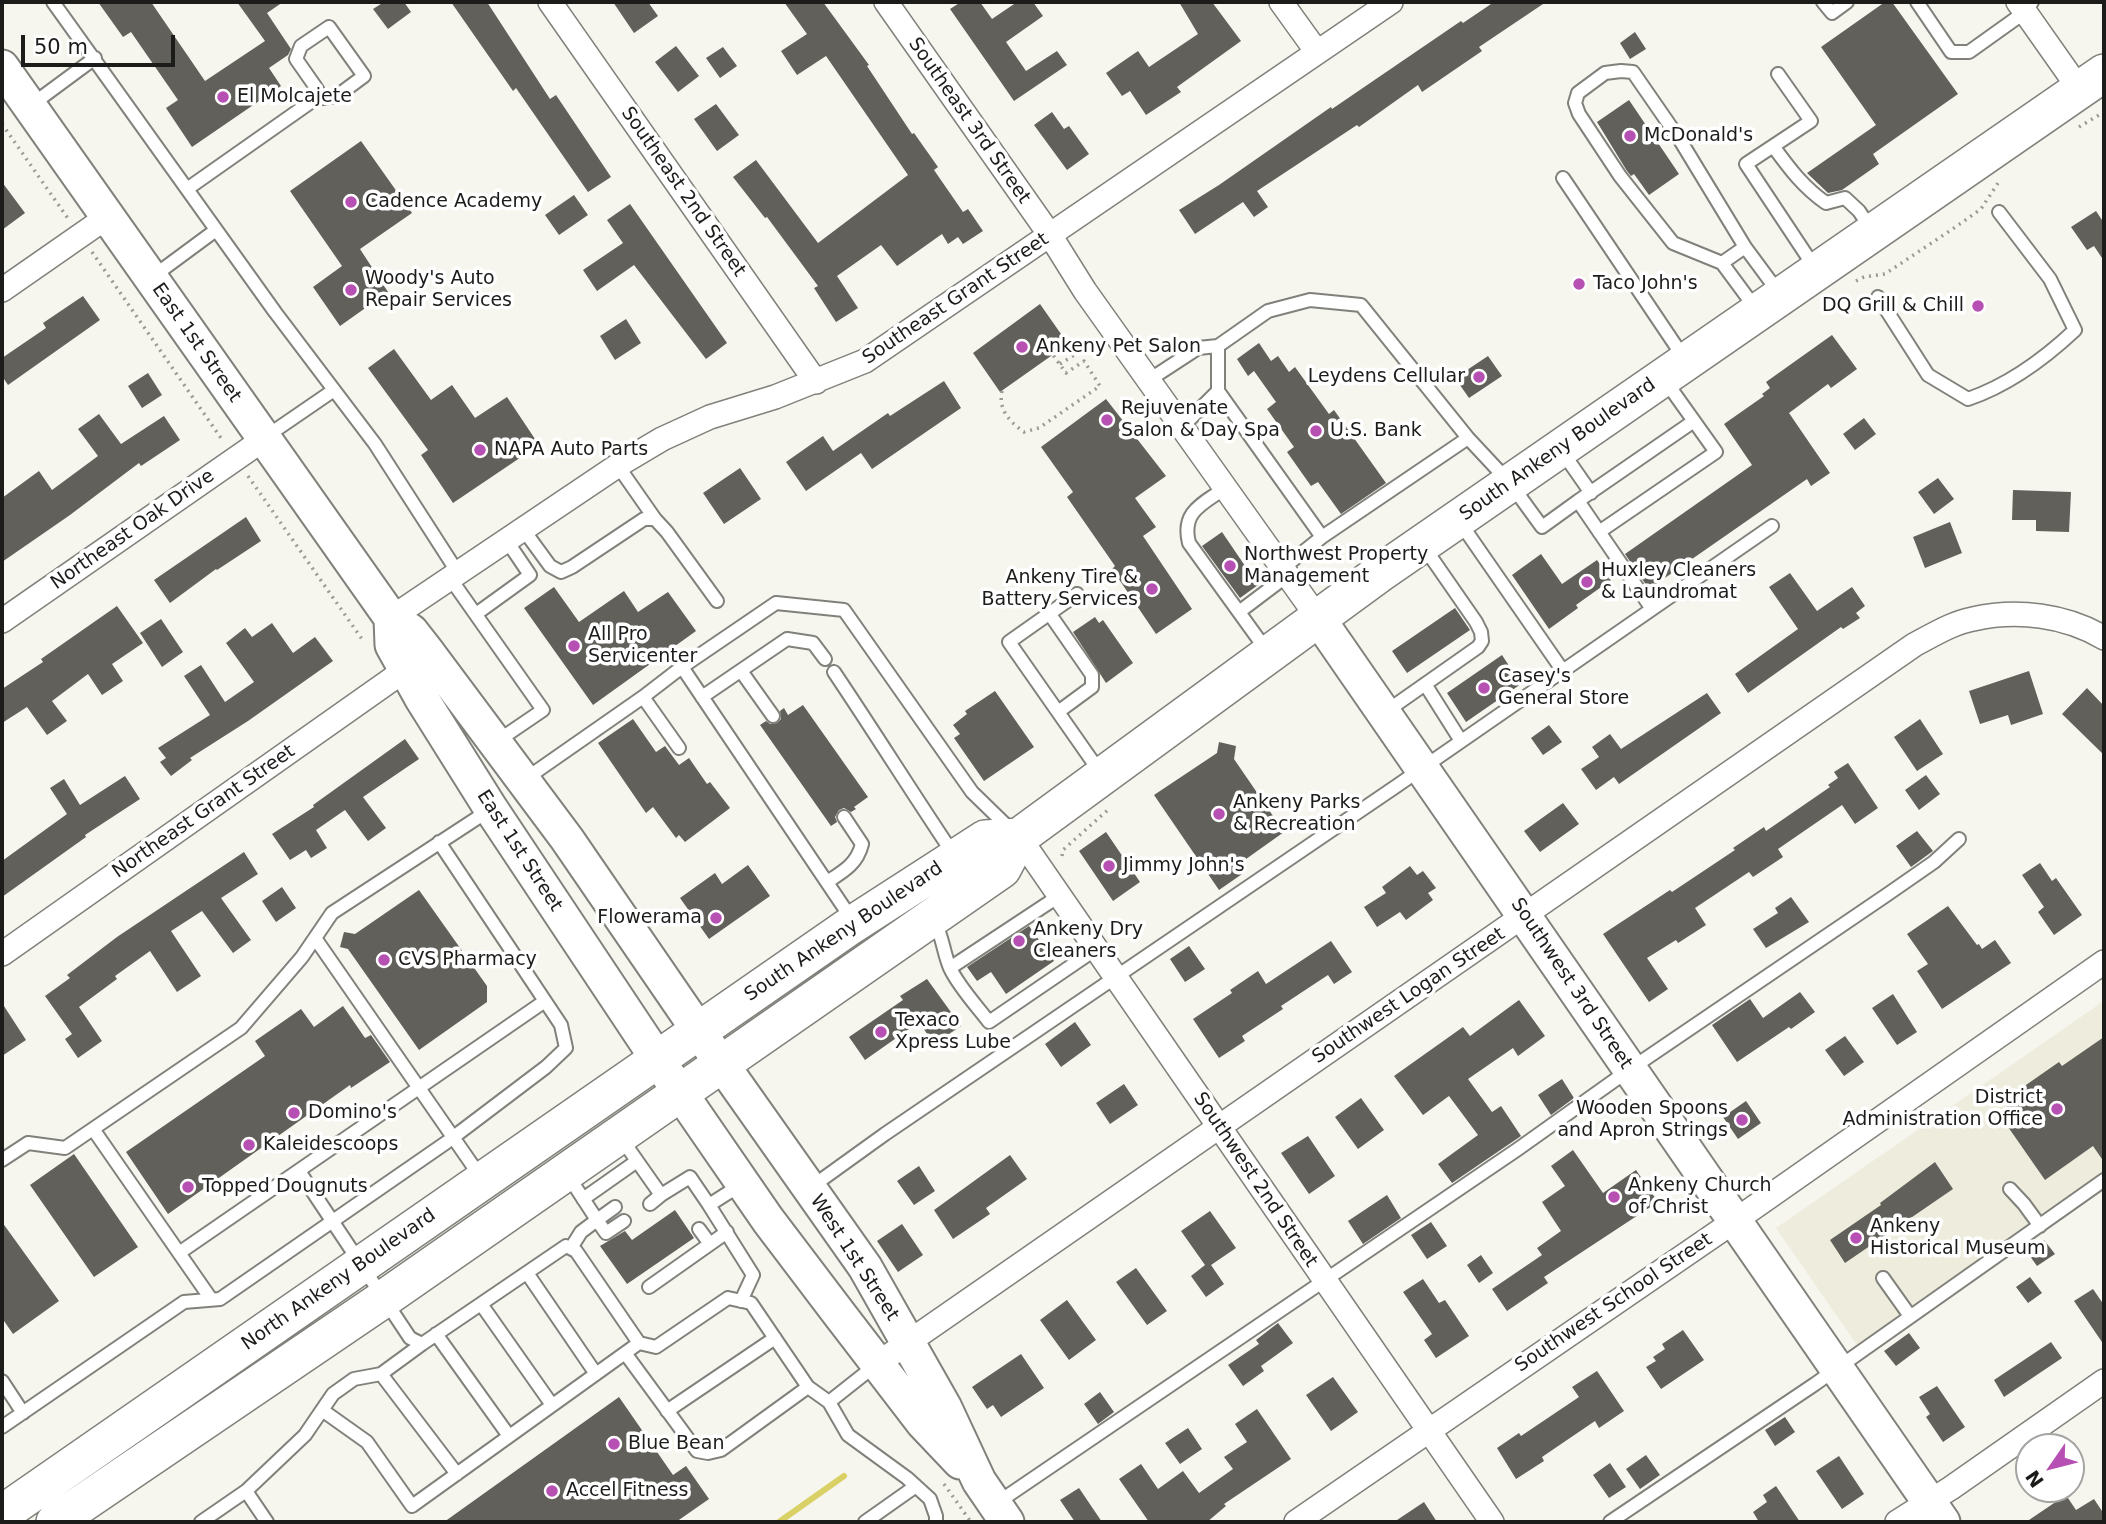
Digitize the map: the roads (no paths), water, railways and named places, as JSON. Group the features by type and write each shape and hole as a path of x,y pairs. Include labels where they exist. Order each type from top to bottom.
{"main road":[{"name":"East 1st Street","path":"2,67 391,618 411,631 575,850 689,1061"},
{"name":"South Ankeny Boulevard","path":"689,1061 932,918 1002,869 1020,837 1318,618 2092,81"},
{"name":"East 1st Street","path":"391,618 393,645 405,670 491,809 689,1061"},
{"name":"Southwest 3rd Street","path":"1318,618 1936,1512"},
{"name":"South Ankeny Boulevard","path":"689,1061 855,922 985,839 1020,837"},
{"name":"North Ankeny Boulevard","path":"55,1522 385,1298 574,1186 628,1148 689,1061"},
{"name":"North Ankeny Boulevard","path":"2,1514 482,1179 689,1061"},
{"path":"689,1061 744,1183 768,1220 923,1423 994,1503"},
{"name":"West 1st Street","path":"689,1061 810,1188 865,1268 945,1408 994,1503"}],"street":[{"name":"Southeast 2nd Street","path":"550,2 816,382"},
{"name":"Southeast 3rd Street","path":"886,2 1050,236 1085,291 1318,618"},
{"path":"1281,2 1317,52"},
{"name":"Southeast Grant Street","path":"391,618 662,439 710,417 816,382 865,362 1391,2"},
{"path":"2025,5 2092,81"},
{"path":"2,290 107,217"},
{"name":"Northeast Oak Drive","path":"2,621 264,439"},
{"name":"Southwest Logan Street","path":"877,1364 1914,645 1946,628 1972,619 2027,615 2056,619 2087,628 2104,638"},
{"name":"Northeast Grant Street","path":"2,954 405,670"},
{"name":"Southwest 2nd Street","path":"1020,837 1492,1522"},
{"name":"Southwest School Street","path":"1296,1522 2104,962"},
{"path":"1897,1522 1936,1512 1951,1488 2104,1381"}],"lane":[{"path":"53,2 216,230 375,444 476,614 543,710 495,742"},
{"path":"1823,2 1832,13 1847,2"},
{"path":"1917,2 1951,52 1969,52 2025,5"},
{"path":"187,189 315,99 337,96 364,76 329,27 301,46 296,59 317,89 315,99"},
{"path":"30,107 95,58"},
{"path":"1633,72 1680,140 1745,247 1769,304 1722,263 1673,243 1620,176 1579,114 1575,103 1578,93 1605,73 1633,72"},
{"path":"1778,74 1811,121 1746,164 1817,271"},
{"path":"1773,146 1795,177 1815,196 1826,203 1845,198 1859,211 1874,233"},
{"path":"1563,178 1675,370 1694,421 1716,452 1599,532"},
{"path":"1878,297 1928,375 1968,400 1996,390 2037,362 2075,330 2050,279 1999,212"},
{"path":"151,278 216,230"},
{"path":"1722,263 1745,247"},
{"path":"1149,380 1198,348 1218,346 1268,311 1310,300 1361,305 1468,438 1510,483 1542,527 1694,421"},
{"path":"1218,346 1218,391 1322,537"},
{"path":"264,439 334,390"},
{"path":"1182,427 1218,391"},
{"path":"1239,612 1322,537 1468,438"},
{"path":"1560,448 1591,493"},
{"path":"618,466 654,519 667,531 717,601"},
{"path":"1225,488 1190,514 1185,529 1189,542 1269,654"},
{"path":"1578,502 1652,609"},
{"path":"515,535 550,566 561,572 572,568 644,519 654,519"},
{"path":"1458,519 1563,671"},
{"path":"810,1188 1772,526"},
{"path":"476,614 530,575 515,535"},
{"path":"1384,713 1478,647 1482,641 1476,622 1422,544"},
{"path":"1076,594 1009,642 1102,775"},
{"path":"524,780 776,603 844,610 972,792 991,813 1020,837"},
{"path":"1049,613 1093,682 1092,687 1058,712"},
{"path":"702,697 788,639 813,643 825,659"},
{"path":"682,667 855,922"},
{"path":"741,671 773,716"},
{"path":"834,672 956,858"},
{"path":"1425,684 1461,741"},
{"path":"643,697 679,748"},
{"path":"2,1160 28,1143 65,1148 241,1027 302,957 332,913 491,809"},
{"path":"827,881 851,866 858,857 862,844 844,817"},
{"path":"994,1503 1518,1149 1934,862 1959,839"},
{"path":"2,1427 184,1302 220,1299 453,1137 546,1067 566,1048 561,1026 439,842"},
{"path":"950,968 1059,896"},
{"path":"932,918 941,932 950,968 989,1022 1096,949"},
{"path":"315,938 482,1179"},
{"path":"178,1253 545,1001"},
{"path":"93,1129 211,1299"},
{"path":"628,1148 652,1182 680,1201"},
{"path":"299,1171 410,1338 422,1344"},
{"path":"650,1203 690,1177 753,1275 741,1301"},
{"path":"1610,1522 1838,1369 2104,1181"},
{"path":"639,1190 652,1182"},
{"path":"709,1205 744,1183"},
{"path":"574,1186 606,1233 624,1221"},
{"path":"2010,1189 2040,1226"},
{"path":"571,1248 580,1232 615,1207"},
{"path":"699,1229 710,1244"},
{"path":"649,1287 727,1232"},
{"path":"202,1522 246,1491 305,1434 334,1394 354,1379 381,1374 566,1246 576,1251 639,1343 656,1347 728,1298 751,1303 808,1387 829,1402 848,1435 930,1499 936,1522"},
{"path":"527,1273 596,1374"},
{"path":"1883,1278 1910,1316"},
{"path":"481,1304 552,1405"},
{"path":"436,1334 509,1436"},
{"path":"667,1412 775,1338"},
{"path":"322,1410 367,1442 412,1506 639,1343"},
{"path":"625,1353 696,1451 708,1453 721,1450 808,1387"},
{"path":"829,1402 877,1364"},
{"path":"381,1374 457,1474"},
{"path":"2,1381 23,1413"},
{"path":"865,1522 916,1486"},
{"path":"246,1491 267,1522"}],"waterway":[{"path":"779,1522 844,1476"}],"place":[{"name":"El Molcajete","path":"223,97"},
{"name":"McDonald's","path":"1630,136"},
{"name":"Cadence Academy","path":"351,202"},
{"name":"Taco John's","path":"1579,284"},
{"name":"Woody's Auto Repair Services","path":"351,290"},
{"name":"DQ Grill & Chill","path":"1978,306"},
{"name":"Ankeny Pet Salon","path":"1022,347"},
{"name":"Leydens Cellular","path":"1479,377"},
{"name":"Rejuvenate Salon & Day Spa","path":"1107,420"},
{"name":"U.S. Bank","path":"1316,431"},
{"name":"NAPA Auto Parts","path":"480,450"},
{"name":"Northwest Property Management","path":"1230,566"},
{"name":"Huxley Cleaners & Laundromat","path":"1587,582"},
{"name":"Ankeny Tire & Battery Services","path":"1152,589"},
{"name":"All Pro Servicenter","path":"574,646"},
{"name":"Casey's General Store","path":"1484,688"},
{"name":"Ankeny Parks & Recreation","path":"1219,814"},
{"name":"Jimmy John's","path":"1109,866"},
{"name":"Flowerama","path":"716,918"},
{"name":"Ankeny Dry Cleaners","path":"1019,941"},
{"name":"CVS Pharmacy","path":"384,960"},
{"name":"Texaco Xpress Lube","path":"881,1032"},
{"name":"District Administration Office","path":"2057,1109"},
{"name":"Domino's","path":"294,1113"},
{"name":"Wooden Spoons and Apron Strings","path":"1742,1120"},
{"name":"Kaleidescoops","path":"249,1145"},
{"name":"Topped Dougnuts","path":"188,1187"},
{"name":"Ankeny Church of Christ","path":"1614,1197"},
{"name":"Ankeny Historical Museum","path":"1856,1238"},
{"name":"Blue Bean","path":"614,1444"},
{"name":"Accel Fitness","path":"552,1491"}]}
